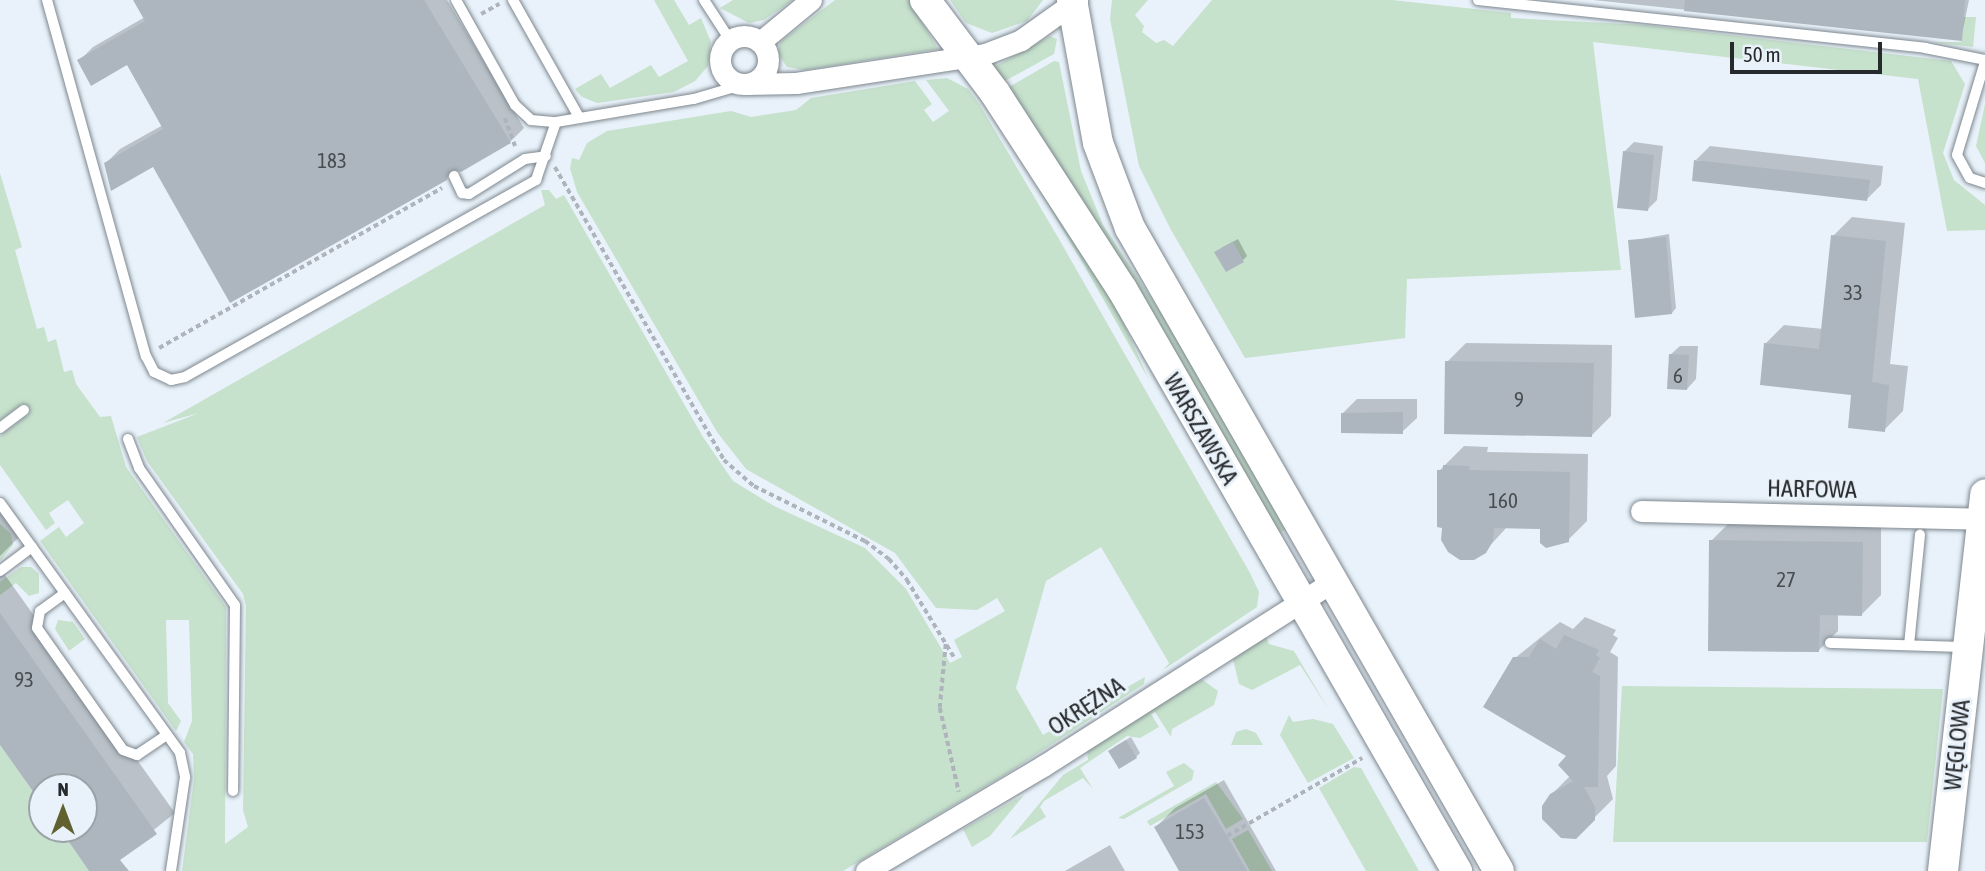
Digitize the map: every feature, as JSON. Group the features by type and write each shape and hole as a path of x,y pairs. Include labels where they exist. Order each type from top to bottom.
{"main road":[{"name":"WARSZAWSKA","path":"925,0 1013,120 1122,289 1457,871"},
{"name":"WARSZAWSKA","path":"1074,1 1098,143 1130,228 1499,871"},
{"name":"WĘGLOWA","path":"1943,871 1984,506"}],"street":[{"path":"760,42 811,0"},
{"path":"745,84 760,78 768,64 760,42 748,36 730,40 721,53 721,68 730,79 745,84 796,83 966,56 1021,40 1074,1"},
{"name":"HARFOWA","path":"1641,511 1984,506"},
{"name":"OKRĘŻNA","path":"866,871 1042,766 1334,581"}],"lane":[{"path":"47,0 146,356 154,372 162,377 185,377 536,180 556,122"},
{"path":"456,0 522,114 543,123 694,99 745,84"},
{"path":"513,0 579,117"},
{"path":"704,0 730,40"},
{"path":"1478,0 1925,48 1985,61 1957,155 1970,178 1985,183"},
{"path":"455,178 462,193 469,194 525,159 546,156"},
{"path":"0,428 24,410"},
{"path":"128,439 139,468 235,605 233,791"},
{"path":"0,503 180,753 185,777 171,871"},
{"path":"1909,645 1920,535"},
{"path":"0,571 32,547"},
{"path":"65,593 40,611 37,628 123,750 137,754 167,735"},
{"path":"1830,643 1968,648"}],"path":[{"path":"468,22 507,0"},
{"path":"499,108 516,139 513,149"},
{"path":"546,156 724,460 754,486 865,541 889,559 954,657"},
{"path":"146,356 455,178"},
{"path":"946,643 940,708 964,811"},
{"path":"1227,836 1362,758"}],"green space":[{"path":"654,0 674,0 689,25 701,18 711,42 708,66 695,81 674,92 597,103 582,97 575,89 601,74 610,88 651,65 659,77 688,61"},
{"path":"733,0 793,0 764,20 749,23 720,8"},
{"path":"835,0 909,0 938,49 805,70 787,67 778,54 780,42"},
{"path":"950,0 1043,0 1027,21 992,33 966,23"},
{"path":"1112,0 1148,0 1135,15 1144,26 1142,32 1156,43 1164,40 1173,46 1212,0 1392,0 1511,13 1511,18 1645,25 1951,61 1965,84 1943,153 1954,180 1985,205 1985,230 1947,231 1918,79 1593,42 1621,270 1407,279 1405,338 1245,358 1170,228 1139,166 1110,19"},
{"path":"1964,17 1976,17 1973,47 1931,42 1961,42"},
{"path":"1050,36 1057,39 1054,54 1005,81 992,68"},
{"path":"1054,61 1059,62 1081,171 1103,225 1177,337 1289,528 1276,535 1009,87"},
{"path":"947,78 968,89 980,105 1056,234 1250,573 1259,592 1257,607 1163,670 1169,663 1101,547 1046,581 1016,688 1043,735 1145,677 1144,684 1011,771 843,871 182,871 194,779 193,754 184,742 192,721 189,620 166,620 168,703 181,721 176,731 40,541 59,527 66,537 84,523 68,500 49,513 55,523 46,530 0,465 0,436 29,414 22,404 0,420 0,173 22,247 15,250 37,329 44,327 48,342 56,339 64,372 72,370 76,384 100,417 111,416 126,467 226,607 225,844 248,827 243,810 246,606 243,594 147,461 137,437 199,413 163,423 545,205 541,190 549,190 556,199 564,195 703,437 733,481 774,506 865,548 906,589 950,663 962,657 954,640 1005,611 997,598 977,610 936,608 895,553 746,469 717,432 577,192 570,168 572,158 579,160 587,143 607,131 731,111 751,117 796,110 811,98 915,81 932,104 924,110 933,122 949,111 926,80"},
{"path":"1985,104 1985,163 1976,146"},
{"path":"997,120 1111,295 1149,380 1081,260"},
{"path":"0,524 11,534 13,545 0,561"},
{"path":"21,567 31,567 39,574 39,593 29,596 16,583 0,595 0,582"},
{"path":"58,620 73,622 85,639 69,651 55,629"},
{"path":"1266,637 1269,644 1294,651 1329,710 1300,665 1252,690 1239,684 1233,659"},
{"path":"1203,680 1218,691 1214,705 1172,729 1171,737 1155,712 1151,714 1159,727 1140,738 1127,736 1080,768 1093,789 1083,778 1044,801 1040,807 1046,817 1010,839 1063,775 1088,760 1087,751 1191,683"},
{"path":"1622,686 1943,689 1927,842 1613,842"},
{"path":"1289,715 1293,722 1313,719 1333,724 1354,758 1308,783 1280,735"},
{"path":"1246,729 1256,733 1263,745 1231,745 1236,732"},
{"path":"0,745 28,784 28,843 70,843 89,871 0,871"},
{"path":"1184,763 1194,771 1192,780 1124,819 1118,818 1174,786 1166,772"},
{"path":"1354,767 1361,768 1419,871 1366,871 1319,788"},
{"path":"1216,782 1243,819 1226,829 1206,794 1150,826 1147,821"},
{"path":"1024,795 990,836 972,847 963,829"},
{"path":"1248,830 1272,871 1250,871 1232,839"}],"building":[{"path":"133,0 424,0 511,143 461,172 450,169 447,180 230,303 153,167 111,191 104,163 163,129 127,65 91,86 77,60 145,21"},
{"path":"1685,0 1965,0 1962,41 1684,11"},
{"path":"1623,151 1654,155 1648,211 1617,208"},
{"path":"1694,160 1870,180 1867,201 1692,181"},
{"path":"1831,235 1886,241 1872,382 1889,385 1885,432 1848,428 1851,395 1760,385 1764,343 1819,349"},
{"path":"1666,237 1672,314 1635,318 1628,240"},
{"path":"1233,242 1244,262 1226,272 1214,252"},
{"path":"1669,354 1689,355 1687,390 1667,389"},
{"path":"1445,361 1594,363 1592,437 1444,434"},
{"path":"1403,412 1403,434 1341,433 1341,413"},
{"path":"1443,465 1470,466 1469,470 1570,472 1569,542 1546,548 1540,543 1540,529 1494,528 1493,541 1486,553 1474,560 1460,560 1448,552 1441,540 1442,528 1437,527 1437,470 1443,470"},
{"path":"1709,540 1863,542 1862,616 1820,615 1819,652 1708,651"},
{"path":"0,613 157,834 120,860 129,871 89,871 70,843 98,843 98,773 28,773 28,784 0,745"},
{"path":"1564,635 1599,650 1596,655 1600,658 1592,672 1600,676 1598,787 1584,787 1595,807 1595,820 1576,839 1561,838 1542,819 1542,806 1550,794 1573,781 1558,765 1566,756 1483,707 1513,657 1529,657 1540,639 1556,649"},
{"path":"1126,740 1137,758 1119,769 1108,751"},
{"path":"1204,798 1247,871 1179,871 1154,827"}]}
